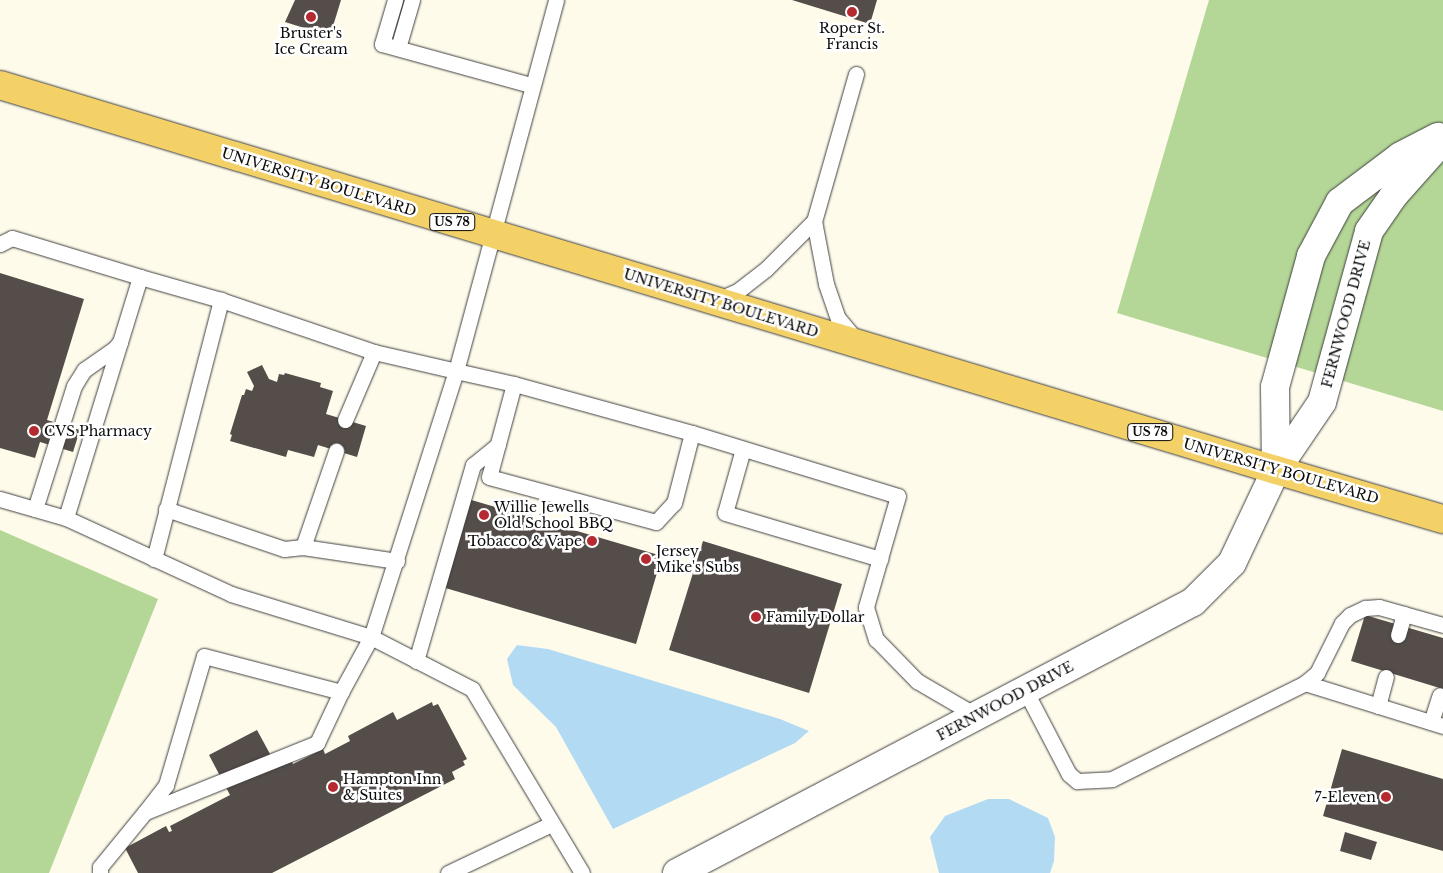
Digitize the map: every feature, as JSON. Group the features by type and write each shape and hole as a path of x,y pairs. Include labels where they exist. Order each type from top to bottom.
{"main road":[{"name":"UNIVERSITY BOULEVARD","path":"0,85 1443,519"}],"street":[{"name":"FERNWOOD DRIVE","path":"1276,470 1275,387 1312,256 1340,202 1401,156 1443,135"},
{"name":"FERNWOOD DRIVE","path":"677,873 1193,602 1232,563 1276,470 1322,402 1369,231 1394,195 1443,140"}],"lane":[{"path":"395,0 382,44 531,85"},
{"path":"398,48 412,0"},
{"path":"144,812 317,744 341,692 371,637 396,561 456,371 531,85 556,0"},
{"path":"856,74 814,221 826,284 838,318 860,344"},
{"path":"716,301 739,290 766,269 814,221"},
{"path":"0,244 12,238 221,300 374,352 514,384 692,433 898,496 866,607 876,639 917,681 977,716"},
{"path":"66,518 140,277"},
{"path":"154,558 221,300"},
{"path":"35,509 74,386 84,370 115,348 121,340"},
{"path":"345,420 374,352"},
{"path":"514,384 489,477 656,522 674,503 692,433"},
{"path":"416,661 473,465 498,446"},
{"path":"743,449 726,513 880,558"},
{"path":"302,547 336,451"},
{"path":"0,499 66,518 232,594 371,637 472,689 582,873"},
{"path":"166,509 284,549 302,547 396,561"},
{"path":"1025,690 1069,774 1077,781 1112,779 1305,683 1317,672 1342,624 1350,614 1364,608 1379,607 1443,625"},
{"path":"1398,635 1404,614"},
{"path":"100,873 100,867 166,785 204,656 341,692"},
{"path":"1378,706 1386,676"},
{"path":"1305,683 1437,724 1440,695"},
{"path":"448,873 551,824"}],"green space":[{"path":"1209,0 1443,0 1443,411 1117,313"},
{"path":"0,530 158,599 49,873 0,873"}],"water":[{"path":"517,645 548,649 780,719 809,731 795,743 613,829 556,727 513,685 507,659"},
{"path":"988,799 1009,799 1048,818 1055,837 1054,861 1050,873 939,873 930,837 945,816"}],"building":[{"name":"Bruster's Ice Cream","path":"295,0 341,0 330,36 285,22"},
{"name":"Roper St. Francis","path":"792,0 877,0 870,24"},
{"name":"CVS Pharmacy","path":"0,273 84,299 47,420 80,430 73,452 40,442 35,458 0,448"},
{"path":"262,365 269,379 277,382 279,374 284,375 285,373 321,383 320,387 333,391 326,414 366,426 357,457 318,445 314,457 288,450 286,457 230,441 232,435 230,434 242,395 244,395 246,389 252,391 254,386 247,372"},
{"path":"468,499 662,556 636,644 442,587"},
{"name":"Family Dollar","path":"703,541 842,584 809,693 669,650"},
{"path":"1365,615 1443,638 1443,689 1351,661"},
{"name":"Hampton Inn & Suites","path":"432,702 433,706 438,704 467,759 463,761 465,765 452,772 455,779 272,873 138,873 125,848 166,826 169,832 172,831 170,826 230,795 209,755 257,730 276,765 290,758 293,764 323,749 325,754 350,741 348,736 393,712 397,720"},
{"name":"7-Eleven","path":"1342,749 1443,779 1443,851 1323,816"},
{"path":"1345,832 1377,842 1371,860 1340,851"}],"place":[{"name":"Roper St. Francis","path":"852,12"},
{"name":"Bruster's Ice Cream","path":"311,17"},
{"name":"CVS Pharmacy","path":"34,431"},
{"name":"Willie Jewells Old School BBQ","path":"484,515"},
{"name":"Tobacco & Vape","path":"592,541"},
{"name":"Jersey Mike's Subs","path":"646,559"},
{"name":"Family Dollar","path":"756,617"},
{"name":"Hampton Inn & Suites","path":"333,787"},
{"name":"7-Eleven","path":"1386,797"}]}
